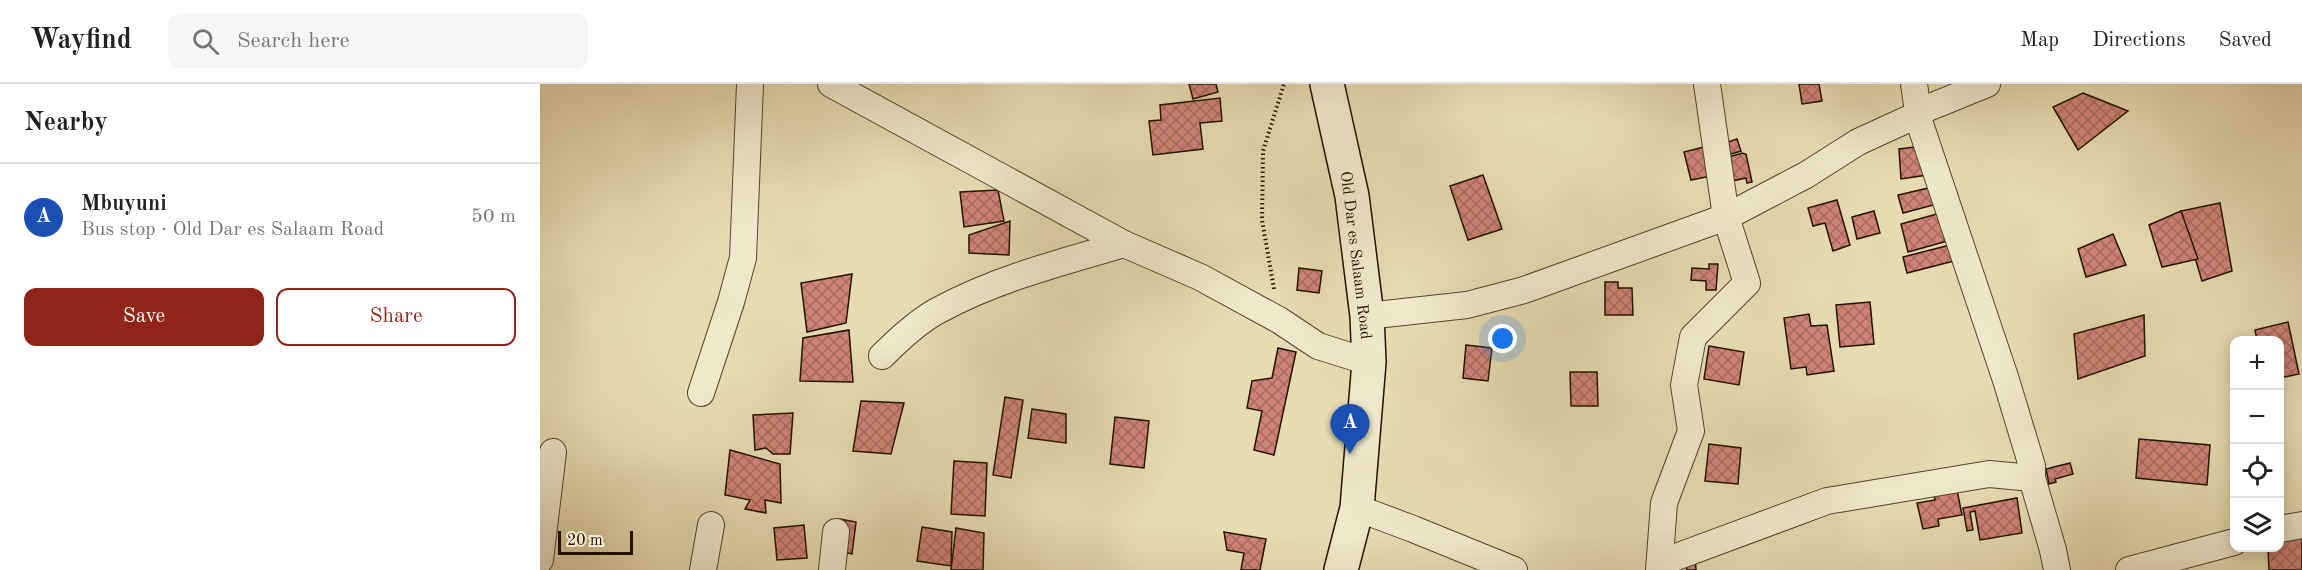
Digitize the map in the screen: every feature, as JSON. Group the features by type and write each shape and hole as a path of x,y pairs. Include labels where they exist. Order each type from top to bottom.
{"street":[{"path":"701,393 743,258 750,84"},
{"path":"831,84 1124,244 1200,277 1279,320 1318,346 1369,362"},
{"name":"Old Dar es Salaam Road","path":"1327,84 1352,196 1367,316 1369,362 1357,508 1341,570"},
{"path":"1707,84 1726,218 1747,283 1693,337 1684,385 1691,431 1664,503 1659,566 1827,501 1989,474 2032,478"},
{"path":"1914,84 1918,114 2007,381 2032,466 2032,478 2057,570"},
{"path":"1367,316 1467,305 1524,290 1726,218 1806,175 1858,142 1987,84"},
{"path":"882,356 899,339 937,311 966,297 1050,265 1124,244"},
{"path":"540,560 554,452"},
{"path":"1357,508 1515,570"},
{"path":"703,570 711,525"},
{"path":"2284,528 2302,525"},
{"path":"832,570 836,532"},
{"path":"2129,570 2230,543"}],"path":[{"path":"1279,320 1262,219 1263,151 1284,84"}],"building":[{"path":"1189,84 1216,84 1218,92 1193,99"},
{"path":"1799,84 1819,84 1822,101 1802,104"},
{"path":"2083,93 2128,111 2078,150 2053,107"},
{"path":"1220,98 1222,121 1200,123 1203,149 1153,155 1149,121 1161,120 1160,105"},
{"path":"1737,139 1741,151 1725,156 1723,149 1729,147 1728,142"},
{"path":"1923,146 1927,175 1901,179 1899,149"},
{"path":"1704,147 1711,176 1691,180 1684,152"},
{"path":"1746,154 1752,182 1747,183 1746,178 1732,181 1726,158"},
{"path":"1483,175 1502,229 1468,240 1450,186"},
{"path":"1933,187 1937,204 1903,213 1898,195"},
{"path":"998,190 1004,221 964,227 960,192"},
{"path":"1837,200 1850,245 1833,251 1825,223 1813,226 1808,208"},
{"path":"2220,203 2232,271 2202,281 2181,211"},
{"path":"1874,211 1880,233 1857,239 1852,217"},
{"path":"2181,211 2198,259 2162,267 2149,225"},
{"path":"1944,212 1951,240 1908,252 1901,224"},
{"path":"1010,221 1009,255 969,253 969,235"},
{"path":"2113,234 2126,265 2086,277 2078,249"},
{"path":"1954,244 1958,260 1907,273 1903,257"},
{"path":"1709,264 1718,264 1716,290 1706,290 1706,281 1691,280 1692,268 1709,269"},
{"path":"1299,268 1322,271 1319,293 1297,290"},
{"path":"852,274 846,323 807,332 801,283"},
{"path":"1605,282 1618,282 1618,288 1632,288 1633,315 1605,315"},
{"path":"1870,302 1874,344 1840,347 1836,305"},
{"path":"1809,314 1811,326 1827,325 1834,371 1807,375 1806,367 1791,369 1784,318"},
{"path":"2144,315 2145,356 2078,379 2074,334"},
{"path":"2288,322 2299,374 2284,377 2284,336 2256,336 2255,330"},
{"path":"849,330 853,382 800,381 803,338"},
{"path":"1466,345 1492,348 1488,381 1463,378"},
{"path":"1709,346 1744,352 1739,385 1704,379"},
{"path":"1278,348 1296,352 1274,455 1254,450 1262,411 1247,408 1252,381 1272,378"},
{"path":"1570,372 1597,372 1598,406 1571,406"},
{"path":"1005,397 1023,400 1011,478 993,475"},
{"path":"861,401 904,403 891,454 853,451"},
{"path":"1032,409 1066,414 1066,443 1028,438"},
{"path":"793,413 790,454 773,454 766,448 755,450 753,415"},
{"path":"1115,417 1149,421 1144,468 1110,464"},
{"path":"2139,439 2210,445 2207,485 2136,478"},
{"path":"1709,444 1741,448 1738,484 1705,481"},
{"path":"730,450 780,464 781,503 765,500 766,513 745,509 750,500 725,495"},
{"path":"954,461 987,463 985,516 951,514"},
{"path":"2070,463 2073,474 2055,479 2056,482 2049,484 2046,469"},
{"path":"1957,490 1962,515 1938,519 1939,526 1923,529 1917,503 1935,500 1934,495"},
{"path":"2017,498 2022,533 1980,540 1975,511 1970,512 1973,530 1967,531 1963,508"},
{"path":"840,519 856,522 852,554 841,551"},
{"path":"804,525 807,558 777,560 774,528"},
{"path":"922,527 952,532 951,566 917,561"},
{"path":"956,528 984,533 983,570 951,570"},
{"path":"1224,532 1266,539 1260,570 1241,570 1244,553 1227,550"},
{"path":"2302,537 2302,570 2269,570 2268,552 2284,552 2284,539"},
{"path":"1694,546 1696,570 1687,570 1682,547"}],"place":[{"name":"Mbuyuni","path":"1350,454"}]}
